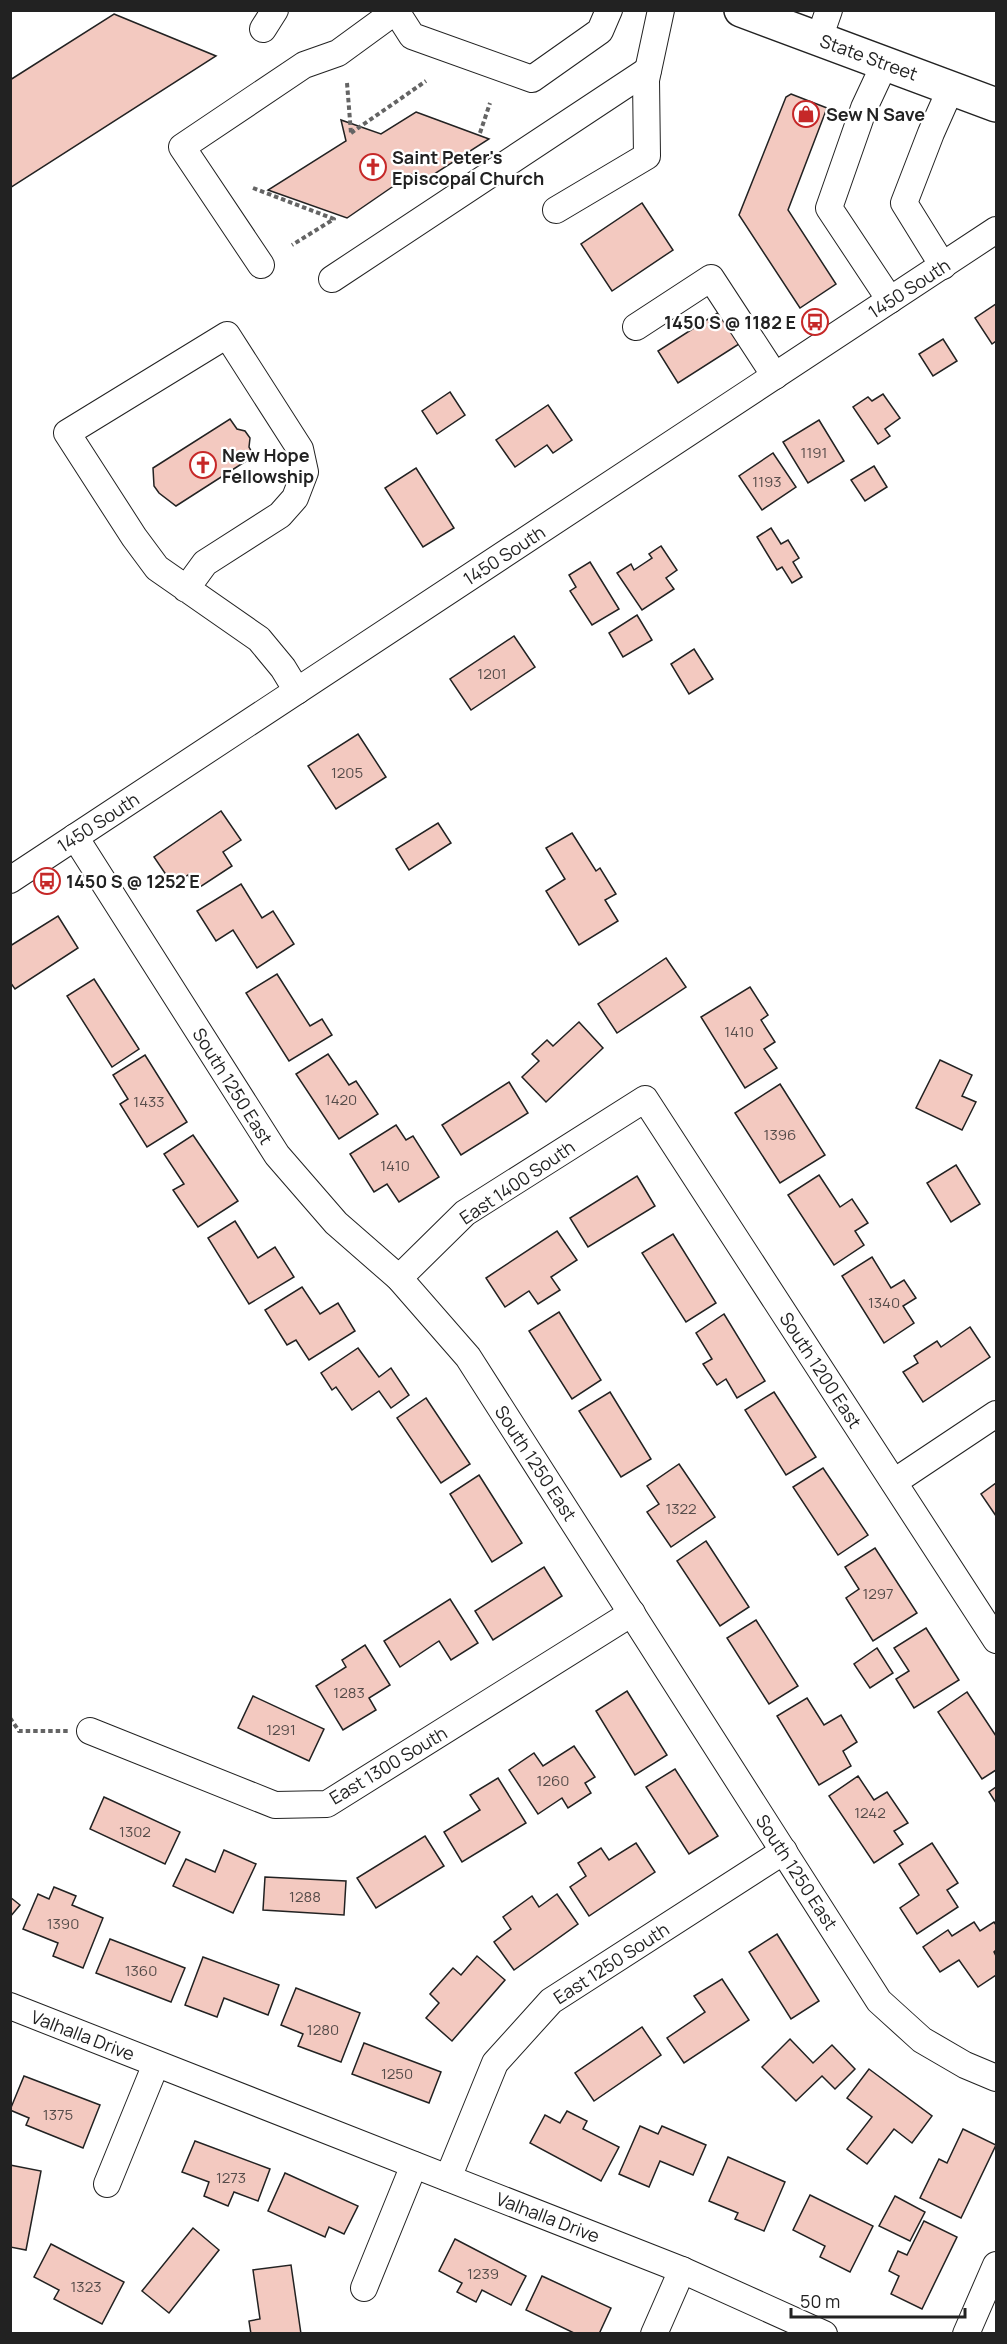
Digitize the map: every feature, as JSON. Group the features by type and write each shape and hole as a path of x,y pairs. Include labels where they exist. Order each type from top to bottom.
{"main road":[{"name":"State Street","path":"741,10 824,25 885,63 996,105"}],"street":[{"path":"261,265 182,147 304,65 339,52 396,11 412,36 532,79 600,31 609,10"},
{"path":"555,210 647,156 646,80 661,10"},
{"path":"885,63 864,108 829,208 890,300"},
{"path":"332,279 648,70"},
{"path":"943,266 904,203 930,133 951,88"},
{"name":"1450 South","path":"10,880 996,230"},
{"path":"636,327 711,278 775,376"},
{"path":"186,589 205,563 280,515 295,498 305,472 300,449 227,335 67,433 134,537 157,568 186,589 259,639 283,668 297,691"},
{"name":"South 1250 East","path":"75,837 277,1155 336,1223 399,1278 468,1357 879,2001 922,2040 965,2065 996,2078"},
{"name":"East 1400 South","path":"399,1278 465,1212 645,1099"},
{"name":"South 1200 East","path":"645,1099 996,1640"},
{"path":"894,1482 996,1414"},
{"name":"East 1300 South","path":"90,1731 276,1805 327,1804 632,1614"},
{"name":"East 1250 South","path":"448,2178 495,2063 551,2001 784,1851"},
{"name":"Valhalla Drive","path":"10,2006 682,2270 824,2334"},
{"name":"Valhalla Drive","path":"107,2184 156,2064"},
{"path":"364,2288 414,2164"},
{"path":"966,2334 996,2265"},
{"path":"654,2334 682,2270"}],"path":[{"path":"347,83 351,133 426,81"},
{"path":"480,132 490,103"},
{"path":"253,188 334,219 292,245"},
{"path":"10,1718 19,1731 90,1731"}],"building":[{"path":"114,14 216,56 10,188 10,80"},
{"path":"791,94 827,108 788,210 836,284 800,308 739,215 786,97"},
{"path":"416,112 489,139 425,180 411,174 347,218 268,190 346,141 341,120 381,134"},
{"path":"642,203 673,250 612,291 581,244"},
{"path":"996,304 996,341 992,344 975,318"},
{"path":"719,312 739,344 678,383 658,351"},
{"path":"943,339 957,361 933,376 919,354"},
{"path":"450,392 465,415 437,434 422,411"},
{"path":"883,394 900,418 885,429 890,436 878,444 853,407 868,397 872,401"},
{"path":"548,405 572,440 553,453 547,445 515,467 496,440"},
{"path":"230,419 237,429 245,431 250,438 249,447 254,456 176,506 159,493 154,486 153,468"},
{"path":"819,420 844,461 808,483 783,442"},
{"path":"773,453 796,487 762,510 739,476"},
{"path":"874,466 887,487 865,501 851,480"},
{"path":"416,468 454,528 423,547 385,488"},
{"path":"771,528 781,544 788,540 799,558 793,562 802,577 792,583 782,567 777,570 757,537"},
{"path":"661,546 677,570 666,578 674,589 642,610 617,573 631,564 634,570 652,558 649,554"},
{"path":"590,562 619,609 592,625 570,591 576,587 569,575"},
{"path":"637,615 652,640 623,657 609,633"},
{"path":"514,636 535,667 471,710 450,679"},
{"path":"694,649 713,679 689,694 671,664"},
{"path":"358,734 386,777 336,809 308,766"},
{"path":"221,811 241,840 223,852 232,866 197,889 188,875 173,885 154,857"},
{"path":"438,823 451,843 409,870 396,849"},
{"path":"572,833 596,871 600,868 616,894 605,900 618,921 579,945 546,891 565,879 546,848"},
{"path":"241,884 262,918 273,911 294,944 257,968 233,930 216,941 197,911"},
{"path":"58,916 78,948 15,989 10,982 10,946"},
{"path":"666,958 686,987 617,1033 598,1004"},
{"path":"277,974 310,1026 322,1019 332,1035 289,1061 246,993"},
{"path":"94,979 139,1049 112,1067 67,996"},
{"path":"750,987 768,1015 761,1020 775,1042 764,1049 777,1068 745,1088 701,1017"},
{"path":"579,1022 603,1048 546,1102 522,1077 539,1061 532,1054 547,1040 553,1046"},
{"path":"328,1054 349,1085 356,1081 378,1114 339,1139 296,1074"},
{"path":"145,1055 187,1122 147,1147 120,1104 128,1099 113,1075"},
{"path":"940,1060 972,1075 962,1096 976,1102 962,1130 916,1108"},
{"path":"509,1082 528,1113 461,1155 442,1125"},
{"path":"780,1084 825,1155 780,1183 735,1113"},
{"path":"396,1125 406,1140 413,1136 439,1177 399,1202 387,1184 374,1192 350,1154"},
{"path":"193,1135 238,1201 198,1227 173,1190 184,1184 164,1154"},
{"path":"956,1165 980,1204 951,1222 927,1183"},
{"path":"819,1175 840,1207 852,1199 868,1223 855,1231 864,1245 834,1265 788,1195"},
{"path":"637,1176 655,1206 588,1247 570,1218"},
{"path":"235,1221 258,1258 275,1247 294,1277 249,1304 208,1238"},
{"path":"557,1231 577,1260 551,1277 560,1290 538,1304 529,1291 505,1307 486,1278"},
{"path":"673,1234 716,1303 686,1322 642,1253"},
{"path":"872,1257 891,1288 904,1280 916,1298 903,1306 914,1323 884,1343 842,1276"},
{"path":"302,1287 320,1314 338,1303 355,1331 309,1360 296,1340 287,1345 265,1310"},
{"path":"559,1312 601,1380 572,1399 529,1331"},
{"path":"724,1314 765,1381 737,1398 726,1379 717,1385 703,1364 712,1359 696,1333"},
{"path":"970,1327 990,1357 923,1402 903,1372 918,1363 914,1356 937,1341 941,1347"},
{"path":"358,1348 379,1377 391,1368 409,1395 391,1408 379,1391 352,1410 336,1387 332,1390 321,1373"},
{"path":"610,1392 651,1459 621,1477 579,1411"},
{"path":"774,1392 816,1457 786,1475 745,1410"},
{"path":"426,1398 470,1464 441,1483 397,1418"},
{"path":"679,1464 715,1517 671,1547 647,1512 659,1504 647,1486"},
{"path":"823,1468 868,1535 838,1555 793,1487"},
{"path":"479,1475 522,1543 492,1562 450,1494"},
{"path":"996,1483 996,1516 981,1494"},
{"path":"706,1541 749,1607 720,1626 677,1561"},
{"path":"875,1548 917,1613 873,1641 846,1598 859,1589 845,1567"},
{"path":"544,1567 562,1596 493,1640 475,1611"},
{"path":"450,1599 478,1643 451,1660 439,1641 400,1667 384,1641"},
{"path":"756,1620 798,1686 769,1704 727,1638"},
{"path":"926,1628 959,1680 914,1708 896,1679 909,1671 894,1648"},
{"path":"365,1645 390,1685 369,1698 376,1710 343,1730 316,1686 346,1667 342,1660"},
{"path":"877,1648 893,1673 870,1688 854,1664"},
{"path":"627,1691 667,1755 635,1775 596,1711"},
{"path":"967,1692 996,1736 996,1770 982,1779 938,1712"},
{"path":"253,1696 324,1729 309,1761 238,1728"},
{"path":"807,1698 824,1725 841,1715 857,1742 843,1751 851,1766 819,1785 777,1716"},
{"path":"574,1746 595,1777 585,1783 591,1793 568,1808 562,1798 538,1814 509,1770 534,1753 543,1766"},
{"path":"675,1769 718,1836 689,1854 646,1787"},
{"path":"858,1776 874,1800 887,1792 908,1823 894,1831 903,1844 874,1863 829,1796"},
{"path":"498,1778 526,1823 462,1862 444,1832 480,1810 470,1795"},
{"path":"996,1787 996,1803 989,1792"},
{"path":"104,1797 180,1832 165,1864 90,1829"},
{"path":"425,1836 444,1866 376,1908 357,1878"},
{"path":"636,1843 655,1872 589,1916 570,1887 586,1876 578,1863 601,1848 609,1860"},
{"path":"932,1843 958,1883 947,1890 958,1907 917,1934 900,1908 919,1895 899,1864"},
{"path":"224,1850 256,1864 233,1913 173,1886 186,1859 215,1872"},
{"path":"265,1877 346,1881 344,1915 263,1910"},
{"path":"54,1887 76,1896 72,1905 103,1918 83,1968 53,1956 58,1943 23,1929 38,1894 49,1899"},
{"path":"557,1894 578,1924 514,1970 494,1942 511,1929 503,1917 532,1896 539,1907"},
{"path":"10,1897 20,1905 10,1917"},
{"path":"974,1922 980,1931 994,1922 996,1925 996,1950 994,1952 996,1975 978,1987 959,1960 940,1972 923,1947 948,1930 952,1936"},
{"path":"777,1934 819,2001 791,2019 749,1952"},
{"path":"110,1939 185,1968 171,2002 96,1973"},
{"path":"477,1956 505,1980 452,2041 426,2018 439,2003 430,1994 453,1968 461,1975"},
{"path":"203,1957 279,1985 268,2015 224,1998 217,2017 185,2005"},
{"path":"722,1979 749,2020 684,2063 667,2038 705,2012 694,1996"},
{"path":"296,1988 360,2013 341,2062 298,2046 303,2034 281,2025"},
{"path":"642,2027 661,2055 594,2101 575,2073"},
{"path":"790,2039 813,2063 832,2045 855,2069 835,2089 822,2076 796,2101 762,2067"},
{"path":"364,2043 441,2072 429,2103 352,2074"},
{"path":"869,2069 932,2116 912,2143 894,2129 867,2164 847,2149 872,2117 847,2098"},
{"path":"24,2076 100,2105 83,2148 26,2125 29,2118 10,2110"},
{"path":"567,2111 587,2121 583,2129 619,2147 601,2181 530,2143 545,2115 560,2123"},
{"path":"640,2126 658,2134 662,2126 706,2145 693,2175 660,2161 649,2187 619,2174"},
{"path":"963,2129 996,2145 961,2218 920,2198 939,2159 947,2163"},
{"path":"195,2141 270,2169 258,2201 234,2192 228,2206 204,2196 209,2182 182,2172"},
{"path":"728,2157 785,2182 764,2231 735,2219 738,2213 709,2201"},
{"path":"10,2165 41,2171 26,2250 10,2247"},
{"path":"285,2173 358,2206 344,2234 329,2227 325,2237 268,2211"},
{"path":"810,2195 873,2226 850,2272 820,2257 825,2246 793,2230"},
{"path":"895,2196 925,2212 910,2241 879,2226"},
{"path":"924,2221 957,2237 922,2309 891,2294 899,2276 889,2271 898,2251 907,2255"},
{"path":"193,2228 219,2250 169,2313 142,2291"},
{"path":"455,2239 526,2276 511,2305 482,2290 476,2302 457,2292 462,2283 439,2271"},
{"path":"51,2244 124,2282 102,2324 54,2299 59,2290 34,2277"},
{"path":"291,2265 301,2334 251,2334 249,2321 260,2319 253,2270"},
{"path":"542,2276 611,2308 599,2334 576,2334 526,2310"}],"place":[{"name":"Sew N Save","path":"806,114"},
{"name":"Saint Peter's Episcopal Church","path":"373,167"},
{"name":"1450 S @ 1182 E","path":"815,322"},
{"name":"New Hope Fellowship","path":"203,465"},
{"name":"1450 S @ 1252 E","path":"47,881"}]}
